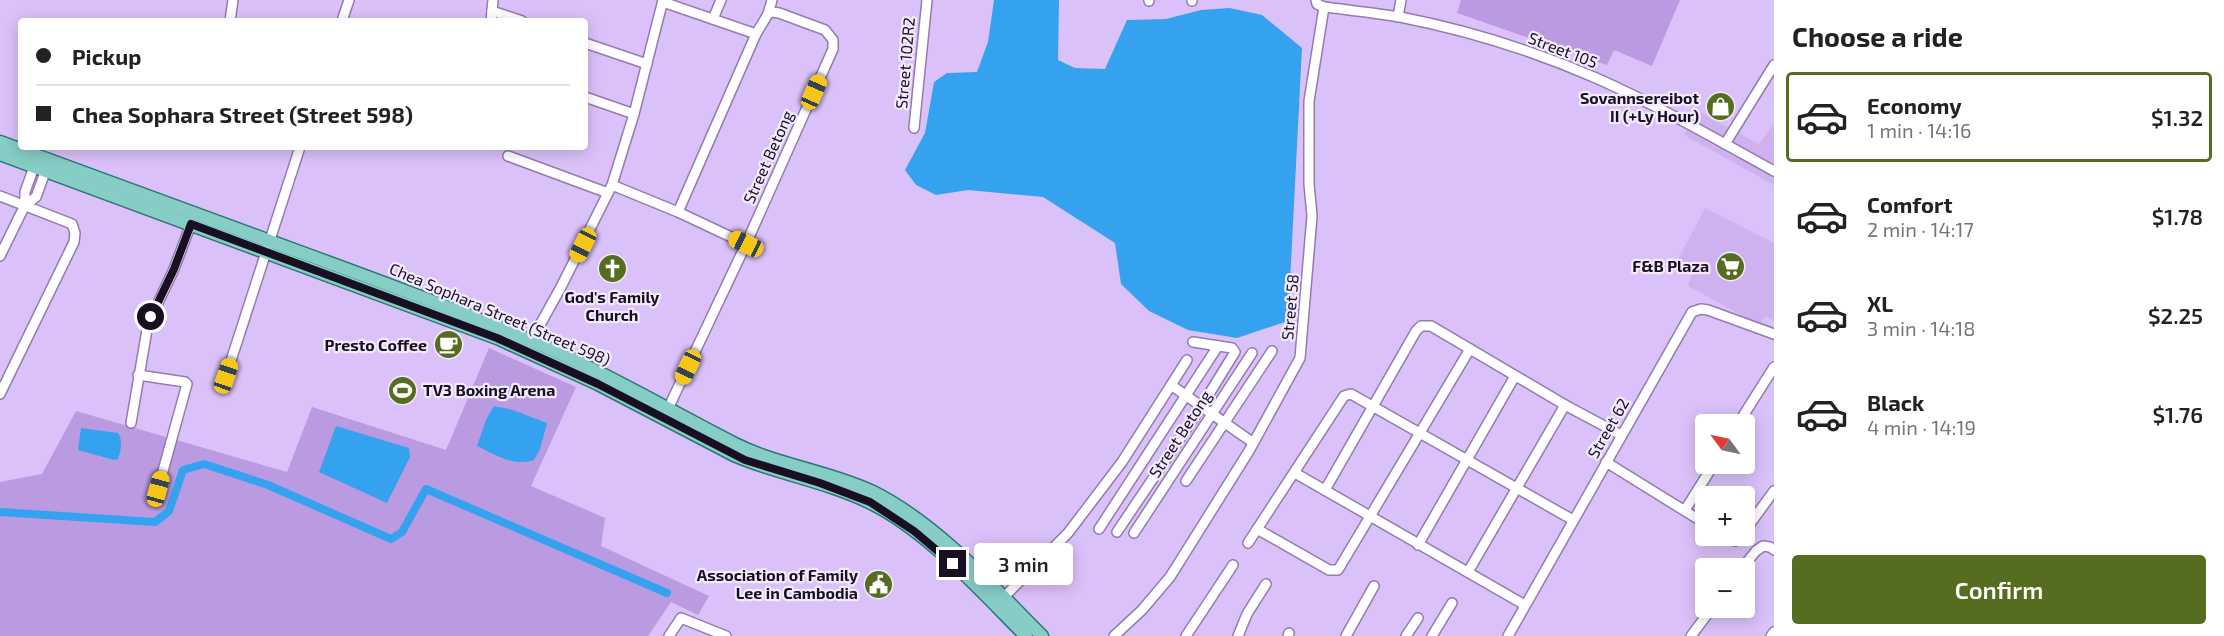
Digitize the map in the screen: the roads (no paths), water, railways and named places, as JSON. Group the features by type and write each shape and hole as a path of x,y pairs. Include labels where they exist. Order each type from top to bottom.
{"main road":[{"name":"Chea Sophara Street (Street 598)","path":"0,142 42,163 437,309 531,341 600,372 756,465 847,492 885,511 931,545 1026,636"},
{"name":"Chea Sophara Street (Street 598)","path":"0,154 42,163"},
{"name":"Chea Sophara Street (Street 598)","path":"151,203 191,224 268,247"},
{"name":"Chea Sophara Street (Street 598)","path":"437,309 567,370 760,455 841,479 875,493 919,521 938,537 1042,636"}],"street":[{"path":"230,18 233,0"},
{"path":"343,18 349,0"},
{"path":"492,16 493,0"},
{"path":"713,20 721,0"},
{"path":"678,212 756,34 768,14 772,0"},
{"name":"Street 102R2","path":"914,129 927,0"},
{"path":"1398,17 1401,0"},
{"path":"531,341 610,189 634,114 663,1 756,34"},
{"name":"Street 105","path":"1320,3 1464,32 1532,53 1643,101 1774,171"},
{"name":"Street 58","path":"1114,636 1142,610 1170,577 1199,532 1300,358 1312,216 1309,184 1309,100 1320,3"},
{"name":"Street Betong","path":"666,413 746,244 833,49 833,40 825,30 772,12 768,14"},
{"path":"588,44 647,64"},
{"path":"1725,144 1774,65"},
{"path":"588,98 634,114"},
{"path":"226,376 299,150"},
{"path":"508,156 678,212 746,244"},
{"path":"0,256 25,205 36,197 42,163"},
{"path":"0,196 72,224 75,233 74,242 3,380 0,394"},
{"path":"130,423 148,324 174,269 191,224"},
{"name":"Street 62","path":"1508,636 1692,312 1701,309 1708,310 1774,334"},
{"path":"1325,490 1421,326 1431,326 1564,405 1621,435"},
{"path":"1117,532 1201,407 1234,352 1232,348 1193,342"},
{"path":"1099,529 1218,346"},
{"path":"1257,529 1329,570 1338,570 1470,349"},
{"path":"1186,481 1272,351"},
{"name":"Street Betong","path":"1134,533 1252,353"},
{"path":"1003,598 1068,533 1122,462 1187,360"},
{"path":"1744,414 1774,367"},
{"path":"138,375 187,384 158,489"},
{"path":"1419,544 1515,376"},
{"path":"1171,385 1252,442"},
{"path":"1248,543 1344,396 1350,393 1573,520"},
{"path":"1468,572 1564,405"},
{"path":"1606,462 1695,517"},
{"path":"1295,473 1525,606"},
{"path":"1685,510 1708,474"},
{"path":"1755,517 1774,491"},
{"path":"1136,504 1147,513"},
{"path":"1750,558 1763,546 1774,550"},
{"path":"1186,636 1233,565"},
{"path":"1238,636 1247,614 1266,584"},
{"path":"1346,636 1374,586"},
{"path":"1432,636 1452,603"},
{"path":"669,636 681,618 726,636"},
{"path":"1406,636 1418,618"},
{"path":"1690,636 1704,618"},
{"path":"1771,636 1774,632"}],"water":[{"path":"994,0 1059,0 1058,60 1075,68 1105,69 1127,20 1166,19 1201,10 1230,8 1262,15 1302,48 1288,321 1237,338 1188,330 1149,311 1121,284 1115,243 1043,197 968,190 936,195 916,185 905,170 925,133 934,82 947,73 977,72 988,42"},
{"path":"494,406 513,410 547,423 540,449 534,460 512,461 477,446 486,420"},
{"path":"336,426 409,448 410,457 387,503 319,472"},
{"path":"81,428 118,433 121,446 118,459 114,460 78,450"}],"waterway":[{"path":"0,512 155,522 169,511 183,470 204,464 268,485 391,539 402,532 426,489 667,593"}],"place":[{"name":"Sovannsereibot II (+Ly Hour)","path":"1720,107"},
{"name":"F&B Plaza","path":"1730,266"},
{"name":"God's Family Church","path":"612,269"},
{"name":"Presto Coffee","path":"448,345"},
{"name":"TV3 Boxing Arena","path":"402,390"},
{"name":"Association of Family Lee in Cambodia","path":"879,584"}]}
